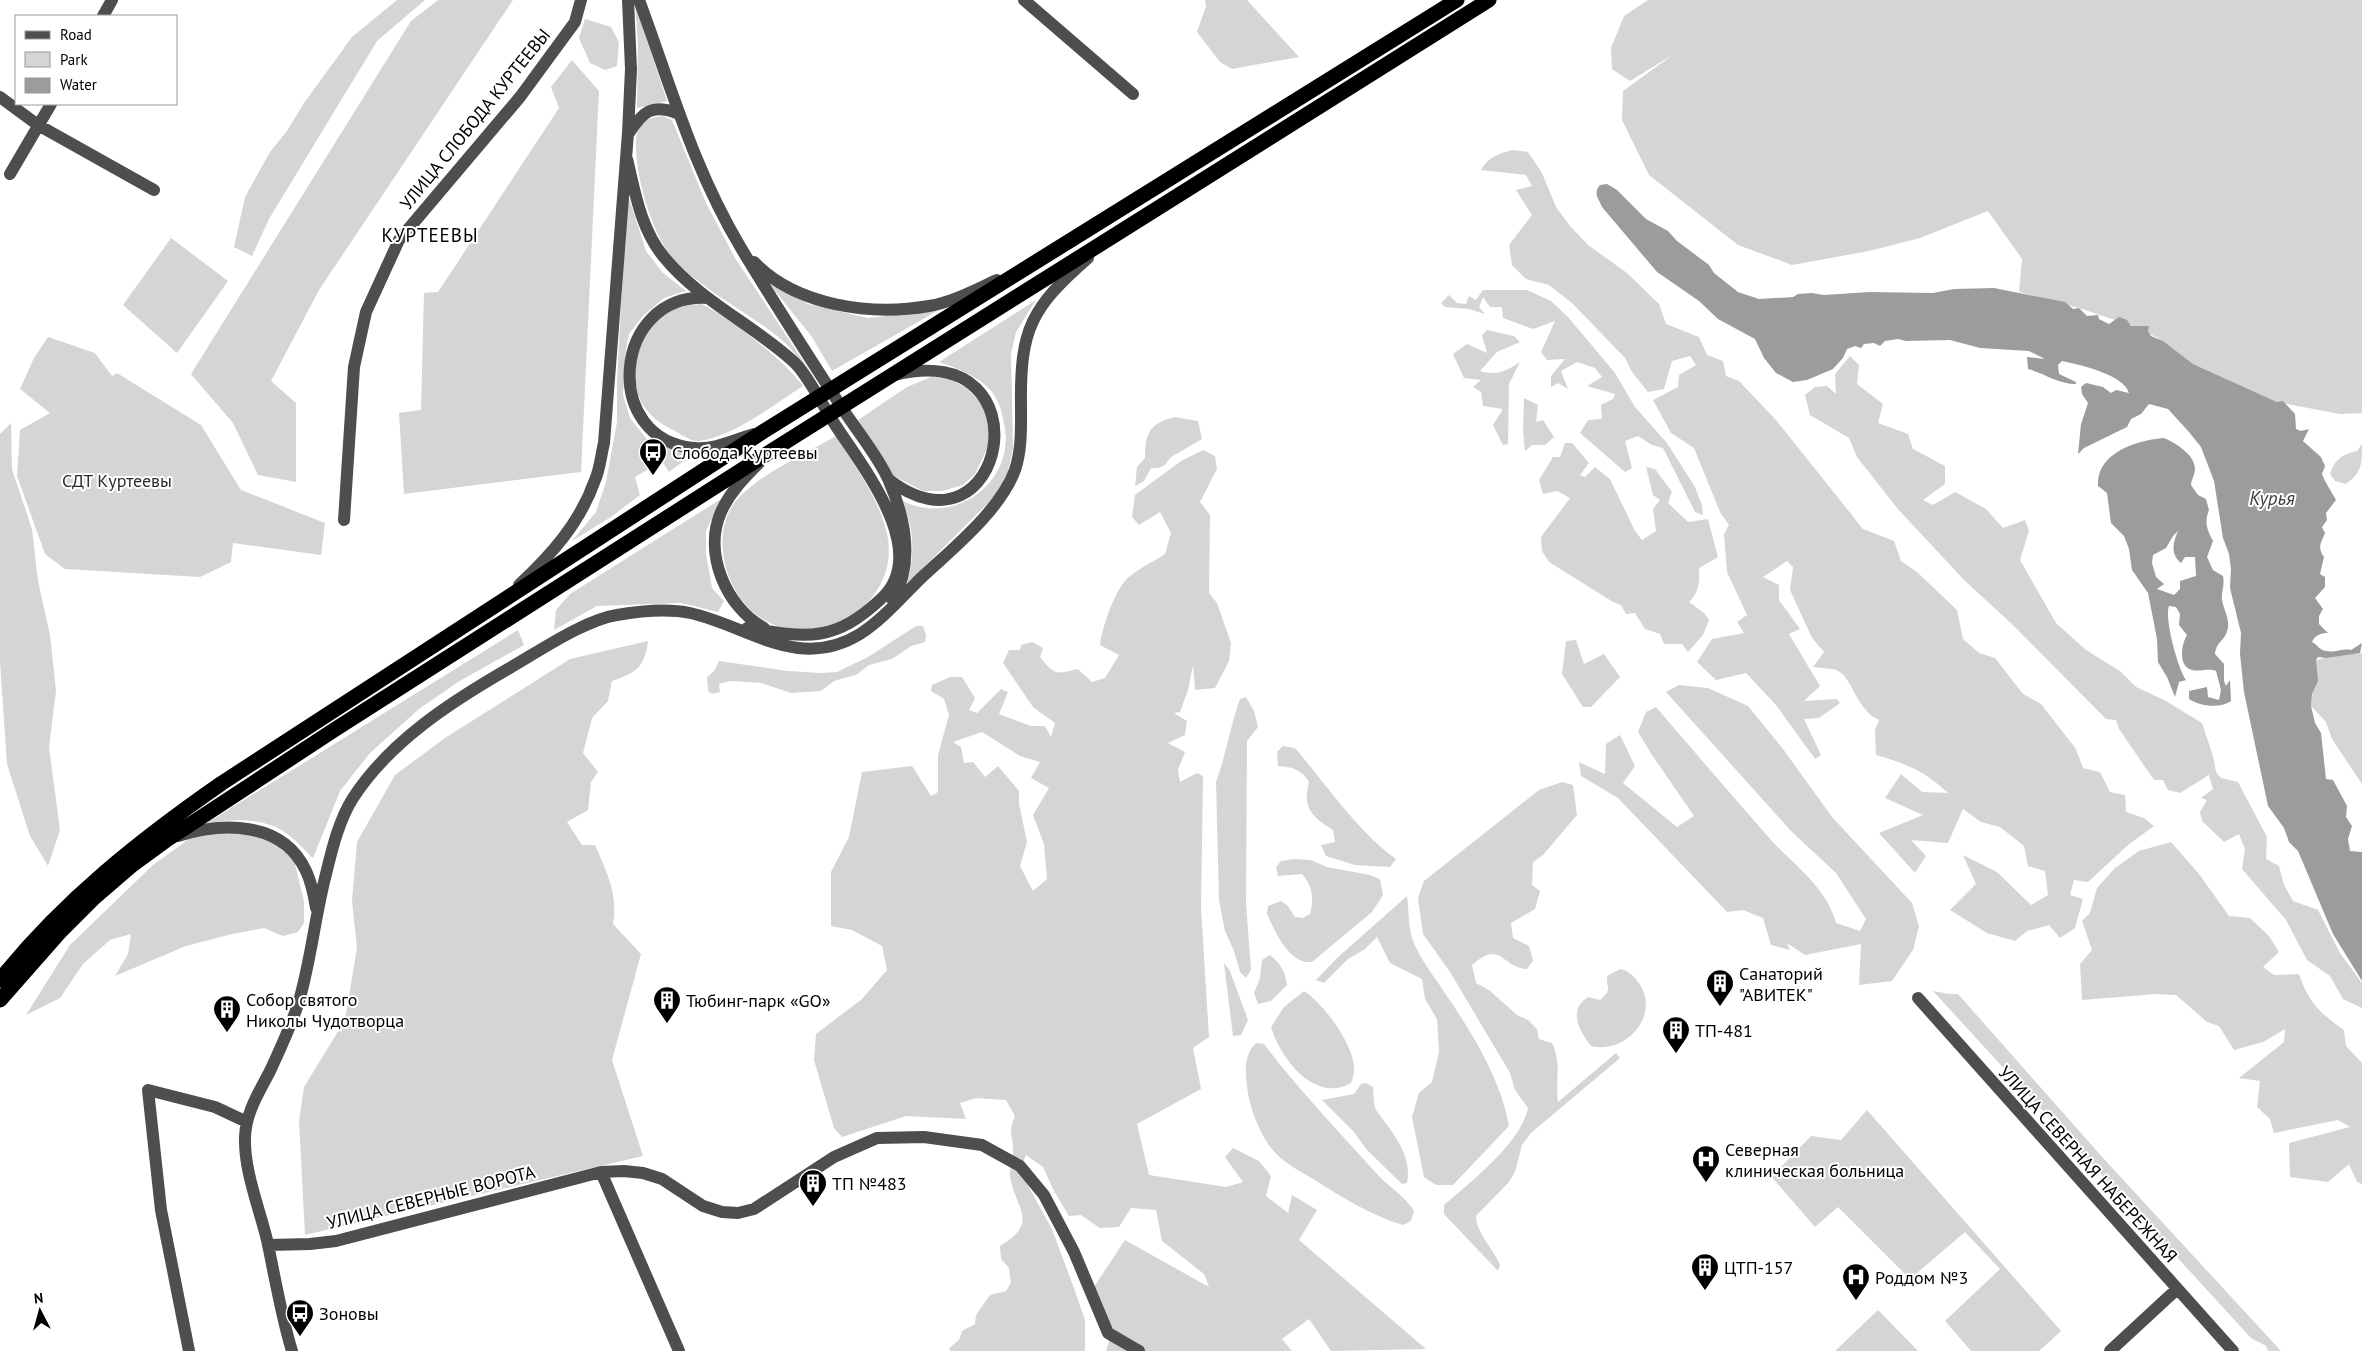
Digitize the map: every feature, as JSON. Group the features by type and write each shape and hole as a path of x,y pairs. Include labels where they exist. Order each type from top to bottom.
{"highway":[{"path":"0,980 47,926 80,894 119,859 171,818 502,600 787,416 1457,0"},
{"path":"0,1000 59,932 83,909 131,866 168,839 334,730 798,434 1489,0"}],"street":[{"path":"104,15 112,0"},
{"name":"УЛИЦА СЛОБОДА КУРТЕЕВЫ","path":"344,520 354,367 366,312 399,240 520,97 576,22 582,0"},
{"path":"502,600 552,554 562,541 584,507 596,480 604,443 621,211 627,159 631,69 631,28 628,0"},
{"path":"639,0 677,114 696,161 740,247 888,479 906,535 906,562 901,586 885,613"},
{"path":"1024,0 1133,94"},
{"path":"0,97 38,125 154,190"},
{"path":"10,174 50,105"},
{"path":"628,133 638,118 651,109 664,109 677,114"},
{"path":"627,159 637,199 649,233 662,255 677,272 708,298 773,344 797,365 887,506 897,533 897,572 885,594 862,616 842,627 819,635 795,636 728,625"},
{"path":"292,1351 246,1153 247,1122 298,1004 337,834 352,800 374,771 400,744 445,708 588,624 611,616 669,610 688,612 774,643 804,650 833,646 860,634 963,540 1004,492 1014,470 1020,447 1021,378 1023,350 1027,331 1042,305 1063,280 1112,236"},
{"path":"740,247 771,276 804,294 829,302 874,309 930,306 959,298 1035,262"},
{"path":"708,298 673,302 646,323 632,352 630,387 633,403 643,420 655,433 668,442 681,446 708,448 764,431"},
{"path":"885,380 922,370 950,374 963,379 981,393 988,404 995,430 994,447 987,473 964,494 951,498 925,499 906,492 888,479"},
{"path":"776,448 736,486 727,500 716,528 716,556 724,583 735,602 749,619 764,628 795,636"},
{"path":"168,839 208,828 232,826 261,832 275,838 290,848 306,870 318,913"},
{"name":"УЛИЦА СЕВЕРНАЯ НАБЕРЕЖНАЯ","path":"1918,998 2176,1290 2233,1351"},
{"path":"189,1351 162,1210 148,1090 215,1107 247,1122"},
{"name":"УЛИЦА СЕВЕРНЫЕ ВОРОТА","path":"268,1245 336,1241 601,1172 624,1171 644,1173 662,1179 703,1206 722,1212 738,1213 754,1209 814,1168 877,1138 924,1137 982,1145 1020,1166 1044,1196 1074,1252 1108,1333 1139,1351"},
{"path":"601,1172 679,1351"},
{"path":"2110,1351 2176,1290"}],"green space":[{"path":"397,0 425,0 377,41 269,219 252,256 234,247 245,197 270,152 287,131 304,103 352,37"},
{"path":"438,0 513,0 319,290 271,381 296,403 296,482 258,475 233,423 191,374 411,21"},
{"path":"1205,0 1247,0 1299,57 1232,69 1220,62 1197,32 1206,6"},
{"path":"1648,0 2362,0 2362,413 2340,414 2277,402 2193,364 2158,338 2136,327 2079,308 2019,292 2022,259 1988,211 1920,238 1869,251 1792,265 1738,245 1649,175 1622,120 1623,91 1674,54 1630,81 1612,69 1611,48 1624,16"},
{"path":"635,3 667,101 637,108 638,44"},
{"path":"585,19 611,27 619,42 617,66 605,70 590,63 579,38"},
{"path":"572,60 599,91 581,472 404,494 399,413 421,410 424,293 438,292 559,108 551,87"},
{"path":"663,116 672,120 706,203 735,258 815,379 798,357 782,341 764,326 703,285 676,262 661,240 650,215 642,188 636,142 641,125 649,119"},
{"path":"1512,150 1528,152 1542,173 1556,207 1570,226 1588,245 1627,273 1659,304 1666,324 1699,337 1707,355 1723,361 1726,376 1739,381 1776,420 1863,529 1894,541 1901,561 1917,572 1957,610 1963,639 1979,653 1995,658 2023,694 2041,704 2076,749 2083,768 2100,772 2110,792 2125,795 2126,812 2144,818 2154,826 2128,845 2088,882 2074,880 2070,895 2083,899 2075,928 2060,938 2049,925 2027,931 2015,941 1987,933 1950,910 1976,884 1963,855 1997,872 2031,905 2048,895 2045,871 2028,866 2024,846 2000,827 1981,822 1963,809 1948,843 1911,840 1926,856 1915,873 1879,833 1923,815 1885,798 1901,774 1922,792 1948,793 1922,773 1876,755 1875,730 1879,720 1864,708 1841,673 1833,669 1813,667 1824,652 1812,638 1790,590 1793,567 1787,561 1763,577 1779,585 1779,600 1800,629 1789,634 1820,686 1804,701 1837,699 1840,703 1819,718 1804,719 1821,755 1815,759 1776,705 1746,673 1716,680 1697,662 1712,639 1744,633 1737,622 1747,615 1727,572 1724,534 1729,525 1720,512 1694,448 1671,433 1653,400 1678,387 1679,375 1696,365 1690,356 1672,361 1664,389 1648,392 1632,372 1625,358 1573,304 1549,285 1526,279 1512,265 1509,245 1532,215 1516,190 1532,186 1526,175 1481,170 1494,157"},
{"path":"627,192 646,251 663,273 686,291 664,298 643,316 629,334 626,349 623,395 630,418 649,442 672,449 696,452 669,472 662,461 635,477 640,495 611,517 572,541 596,512 606,482 617,422 617,380"},
{"path":"171,238 228,281 177,353 123,305"},
{"path":"768,282 808,304 868,318 939,310 832,371 812,337"},
{"path":"1483,290 1527,290 1551,301 1568,317 1615,373 1635,407 1667,443 1695,487 1702,505 1703,515 1695,512 1663,448 1652,445 1638,436 1625,441 1632,468 1625,472 1580,433 1588,420 1602,419 1601,405 1613,399 1615,394 1587,386 1602,377 1595,368 1577,362 1561,371 1568,389 1558,383 1551,387 1551,376 1565,359 1547,360 1541,352 1555,321 1533,329 1503,318 1502,307 1490,307 1483,297 1479,307 1485,314 1469,309 1445,307 1441,303 1449,295 1457,303 1466,304 1469,296 1476,300"},
{"path":"1036,300 1016,332 1011,354 1013,449 1008,471 997,494 907,584 912,541 909,521 901,500 921,507 941,508 960,504 977,494 991,481 1001,464 1005,445 1004,424 997,400 992,392 975,377 939,362"},
{"path":"702,304 728,320 770,352 803,386 740,426 713,438 696,441 662,424 646,410 638,393 635,381 635,368 642,344 656,322 674,309 687,305"},
{"path":"1487,330 1514,336 1520,342 1497,352 1480,371 1501,372 1520,362 1509,384 1508,444 1503,445 1493,425 1503,409 1483,406 1481,392 1473,387 1481,380 1464,378 1453,354 1467,344 1487,353 1482,335"},
{"name":"СДТ Куртеевы","path":"48,337 95,353 112,376 117,373 201,425 241,490 325,523 321,555 233,543 231,562 200,577 65,569 45,554 17,476 20,430 50,413 20,389 34,358"},
{"path":"1850,356 1859,365 1857,384 1883,404 1878,423 1908,434 1913,449 1945,466 1945,484 1923,500 1933,505 1955,492 1986,509 2003,528 2025,520 2029,531 2020,560 2056,623 2086,650 2120,671 2136,687 2164,700 2202,723 2213,756 2216,772 2221,778 2238,782 2267,837 2266,859 2279,866 2284,885 2293,901 2318,910 2340,953 2362,983 2362,1008 2343,999 2330,976 2307,960 2286,920 2242,869 2245,849 2239,834 2224,842 2202,821 2200,812 2207,800 2201,798 2213,789 2209,775 2180,793 2168,790 2163,780 2154,780 2119,729 2116,720 2106,719 2014,626 1964,580 1897,508 1857,457 1849,438 1810,415 1805,395 1815,387 1827,386 1836,394 1835,374"},
{"path":"931,377 948,378 966,388 985,407 990,443 975,474 963,485 942,491 923,491 892,475 858,420 907,387"},
{"path":"1524,398 1538,405 1536,422 1543,420 1554,437 1545,445 1532,445 1525,451 1523,431"},
{"path":"1175,417 1198,421 1202,439 1171,457 1165,465 1151,468 1144,481 1135,486 1137,467 1145,458 1146,442 1150,431 1159,423"},
{"path":"11,423 12,469 32,529 38,581 50,635 56,691 49,747 60,830 48,866 30,836 7,764 0,663 0,434"},
{"path":"836,436 876,502 885,526 888,560 878,589 857,612 830,626 799,630 769,623 744,603 726,568 722,544 726,519 733,505 753,485 780,467"},
{"path":"1565,443 1572,443 1589,463 1580,475 1585,477 1595,467 1610,479 1635,531 1642,540 1656,531 1653,509 1660,500 1653,495 1646,467 1655,469 1672,492 1668,503 1688,522 1708,519 1718,557 1699,568 1698,586 1689,602 1704,613 1709,620 1703,635 1688,652 1682,644 1664,644 1660,634 1645,629 1635,613 1626,614 1621,605 1613,602 1549,562 1542,551 1541,537 1570,498 1557,491 1543,494 1539,480 1553,457 1560,457"},
{"path":"2362,444 2361,463 2358,472 2346,484 2335,481 2330,474 2334,464 2344,456 2357,451"},
{"path":"1203,450 1215,456 1217,469 1200,502 1210,515 1209,593 1217,603 1231,643 1229,661 1215,688 1195,690 1193,665 1188,690 1180,712 1174,713 1187,721 1185,735 1168,743 1185,752 1178,770 1180,782 1197,773 1203,776 1201,908 1209,1037 1193,1048 1201,1089 1137,1124 1149,1175 1226,1187 1243,1182 1225,1157 1233,1148 1259,1161 1271,1176 1266,1196 1288,1213 1292,1195 1317,1210 1299,1240 1426,1349 1331,1351 1309,1319 1282,1339 1292,1351 1106,1351 1109,1342 1094,1287 1125,1240 1209,1287 1204,1274 1162,1241 1156,1210 1131,1208 1119,1227 1100,1228 1081,1215 1069,1216 1054,1191 1043,1167 1026,1155 1020,1171 1052,1229 1075,1291 1085,1320 1085,1351 950,1351 949,1348 959,1340 962,1331 975,1324 976,1315 990,1295 1006,1291 1011,1283 1009,1268 1001,1259 1000,1246 1019,1230 1022,1222 1020,1207 1010,1177 1013,1153 1011,1132 1015,1116 1006,1100 976,1098 960,1103 966,1119 906,1116 842,1137 834,1128 814,1060 816,1034 862,999 887,970 882,946 852,930 831,926 831,872 849,837 862,772 912,766 931,796 938,792 938,755 949,715 944,699 931,691 932,685 950,677 962,677 975,698 969,710 977,713 1001,689 1008,692 999,714 1031,726 1045,726 1051,737 1055,723 1033,707 1003,663 1009,650 1020,650 1021,645 1032,642 1043,648 1040,657 1049,668 1056,672 1078,669 1092,682 1105,678 1119,655 1100,645 1106,619 1114,599 1129,577 1165,554 1171,533 1160,512 1139,525 1132,517 1135,495 1181,461","holes":["982,732 1020,756 1040,762 1031,778 1049,788 1033,815 1044,844 1047,879 1033,891 1020,866 1027,842 1019,804 1019,791 998,766 985,777 973,762 964,763 961,747 953,742"]},
{"path":"721,499 706,531 706,554 712,588 724,601 718,612 681,603 597,606 554,630 556,610 570,594"},
{"path":"916,626 923,626 926,635 925,642 911,646 892,659 869,665 856,675 834,681 821,691 791,693 761,683 730,681 719,684 720,692 712,694 708,691 707,677 714,671 719,661 788,671 837,672 868,657"},
{"path":"518,630 524,645 458,682 419,709 370,753 340,791 313,858 290,836 271,825 239,820 207,823"},
{"path":"1576,640 1584,664 1604,654 1620,677 1591,707 1583,707 1562,674 1566,641"},
{"path":"648,641 642,663 633,672 612,681 608,701 592,718 583,753 598,772 591,782 588,810 567,822 582,845 595,845 613,893 613,924 641,954 612,1060 643,1156 305,1235 299,1121 304,1087 345,1020 357,948 352,901 357,842 395,775 445,738 570,659"},
{"path":"2362,653 2362,784 2332,739 2326,722 2311,706 2316,660"},
{"path":"1679,685 1708,688 1748,706 1783,749 1832,817 1912,903 1919,926 1913,950 1892,981 1859,985 1861,944 1805,955 1787,943 1790,950 1771,945 1763,918 1743,910 1727,912 1618,798 1581,776 1579,762 1605,774 1606,744 1620,735 1635,766 1623,783 1677,827 1694,816 1638,732 1646,712 1656,707 1771,840 1818,888 1832,910 1836,923 1860,931 1866,919 1836,873 1791,831 1666,692"},
{"path":"1246,697 1254,711 1258,727 1247,741 1246,903 1251,970 1246,978 1240,972 1234,951 1225,931 1219,900 1216,782 1240,699"},
{"path":"1283,746 1295,748 1356,822 1396,859 1390,867 1355,865 1326,856 1321,845 1335,842 1333,830 1319,821 1310,811 1307,799 1309,782 1306,778 1296,770 1278,766 1277,752"},
{"path":"1562,782 1573,785 1577,815 1543,855 1533,862 1532,885 1540,891 1535,909 1511,923 1513,938 1529,946 1533,961 1527,969 1511,964 1501,956 1489,954 1472,965 1476,983 1489,990 1517,1015 1528,1020 1537,1029 1539,1039 1552,1043 1558,1065 1558,1102 1616,1053 1620,1058 1531,1133 1522,1145 1515,1172 1509,1182 1476,1216 1479,1229 1500,1265 1498,1271 1444,1214 1444,1205 1505,1148 1516,1135 1528,1108 1515,1090 1510,1073 1450,972 1423,934 1418,898 1424,881 1539,790"},
{"path":"241,832 272,842 294,860 304,901 304,923 298,932 283,936 264,928 232,934 186,946 115,976 128,954 131,934 110,940 83,964 60,998 26,1015 70,945 153,865 189,839 200,834"},
{"path":"2171,842 2199,874 2229,916 2250,918 2269,936 2279,952 2263,967 2274,975 2299,974 2311,1000 2328,1018 2344,1030 2346,1046 2362,1063 2362,1184 2357,1182 2349,1164 2328,1182 2290,1177 2289,1143 2350,1127 2338,1120 2274,1133 2270,1119 2257,1107 2260,1081 2239,1078 2284,1042 2285,1029 2263,1042 2234,1050 2219,1026 2207,1022 2176,995 2156,994 2082,1000 2080,964 2092,950 2082,921 2090,913 2097,888 2115,868 2139,851"},
{"path":"1294,859 1311,860 1327,867 1370,875 1380,879 1383,895 1372,912 1312,962 1304,961 1290,953 1279,938 1267,914 1268,906 1281,901 1287,905 1295,917 1303,918 1310,914 1312,893 1302,874 1278,876 1276,867 1281,861"},
{"path":"1407,896 1410,928 1415,945 1484,1057 1499,1091 1509,1126 1453,1185 1436,1185 1424,1177 1412,1117 1419,1093 1432,1082 1439,1052 1437,1019 1425,999 1422,979 1390,963 1377,937 1365,949 1348,959 1324,983 1316,980 1337,958"},
{"path":"1270,955 1282,968 1287,985 1271,1001 1258,1004 1254,993 1260,978 1262,960"},
{"path":"1224,963 1230,971 1248,1020 1241,1035 1233,1036"},
{"path":"1620,969 1634,977 1644,994 1646,1006 1643,1018 1637,1029 1628,1038 1617,1044 1604,1047 1591,1046 1580,1028 1577,1015 1578,1008 1588,997 1600,1000 1608,991 1607,976"},
{"path":"1304,991 1329,1016 1350,1050 1354,1072 1351,1083 1338,1088 1312,1083 1301,1075 1282,1052 1271,1027 1284,1007"},
{"path":"1933,991 1958,994 2104,1159 2281,1351 2268,1351 2266,1346 2251,1338"},
{"path":"1256,1043 1264,1044 1333,1126 1377,1174 1406,1201 1414,1211 1411,1221 1403,1225 1357,1206 1292,1166 1272,1149 1267,1143 1252,1111 1248,1094 1246,1063 1249,1053"},
{"path":"1366,1083 1373,1087 1376,1110 1404,1153 1408,1172 1407,1183 1402,1184 1367,1150 1353,1131 1322,1100 1354,1094 1361,1084"},
{"path":"1867,1110 2061,1331 2039,1351 1971,1351 1945,1321 2000,1269 1965,1232 1910,1279 1838,1207 1815,1227 1769,1174 1775,1173 1811,1136 1841,1140"},
{"path":"1878,1310 1918,1351 1835,1351"}],"water":[{"name":"Курья","path":"1607,184 1617,190 1646,219 1668,231 1677,241 1709,265 1714,273 1738,292 1759,299 1793,297 1798,294 1812,293 1824,295 1870,292 1933,293 1954,289 1994,288 2065,302 2073,309 2079,308 2087,316 2098,315 2099,319 2109,324 2119,317 2127,320 2131,326 2149,326 2148,331 2151,336 2163,341 2193,364 2277,402 2283,401 2295,414 2296,429 2301,431 2309,429 2303,441 2321,457 2325,466 2322,474 2336,500 2326,513 2327,520 2322,527 2325,533 2320,548 2324,557 2320,574 2325,577 2325,587 2315,598 2323,609 2319,616 2319,624 2328,633 2318,635 2312,642 2322,650 2329,651 2351,650 2362,643 2360,653 2326,658 2318,657 2316,660 2318,681 2312,694 2311,706 2315,723 2321,733 2326,779 2333,780 2347,806 2346,817 2352,826 2348,839 2350,851 2362,852 2362,981 2333,934 2298,851 2289,842 2284,828 2268,806 2244,692 2240,654 2241,633 2230,588 2231,569 2229,554 2223,538 2214,481 2201,447 2168,409 2149,404 2141,414 2131,419 2127,427 2084,448 2078,454 2081,424 2088,403 2082,394 2081,387 2086,383 2103,387 2111,393 2116,390 2129,393 2125,386 2100,371 2062,361 2058,365 2059,374 2076,382 2076,384 2069,384 2028,369 2027,357 2045,359 2029,351 1980,348 1950,340 1906,341 1898,339 1885,341 1880,346 1874,343 1864,344 1861,348 1855,346 1847,349 1843,358 1833,369 1807,380 1793,382 1776,373 1764,358 1755,339 1718,319 1699,301 1657,272 1602,207 1597,191 1600,185"},
{"path":"2164,438 2174,443 2192,459 2195,469 2191,485 2198,495 2206,499 2209,510 2207,526 2213,541 2207,557 2213,570 2223,576 2222,600 2228,625 2226,634 2218,644 2215,654 2224,664 2224,681 2226,686 2230,680 2231,701 2221,705 2204,705 2189,699 2189,691 2207,687 2208,697 2219,700 2221,690 2216,671 2192,670 2184,664 2182,649 2187,635 2179,625 2180,614 2176,607 2169,606 2168,621 2173,643 2179,665 2186,680 2179,682 2175,697 2167,677 2158,662 2157,639 2148,593 2132,570 2129,549 2124,536 2111,523 2107,493 2098,486 2099,475 2111,457 2131,445","holes":["2178,531 2174,544 2175,556 2181,563 2185,557 2195,557 2196,576 2180,581 2180,589 2174,595 2157,589 2164,584 2156,577 2152,563 2153,555 2166,548"]}],"place":[{"name":"Слобода Куртеевы","path":"653,476"},
{"name":"Санаторий \"АВИТЕК\"","path":"1720,1007"},
{"name":"Тюбинг-парк «GO»","path":"667,1024"},
{"name":"Собор святого Николы Чудотворца","path":"227,1033"},
{"name":"ТП-481","path":"1676,1054"},
{"name":"Северная клиническая больница","path":"1706,1183"},
{"name":"ТП №483","path":"813,1207"},
{"name":"ЦТП-157","path":"1705,1291"},
{"name":"Роддом №3","path":"1856,1301"},
{"name":"Зоновы","path":"300,1337"}],"district":[{"name":"КУРТЕЕВЫ","path":"430,235"}]}
